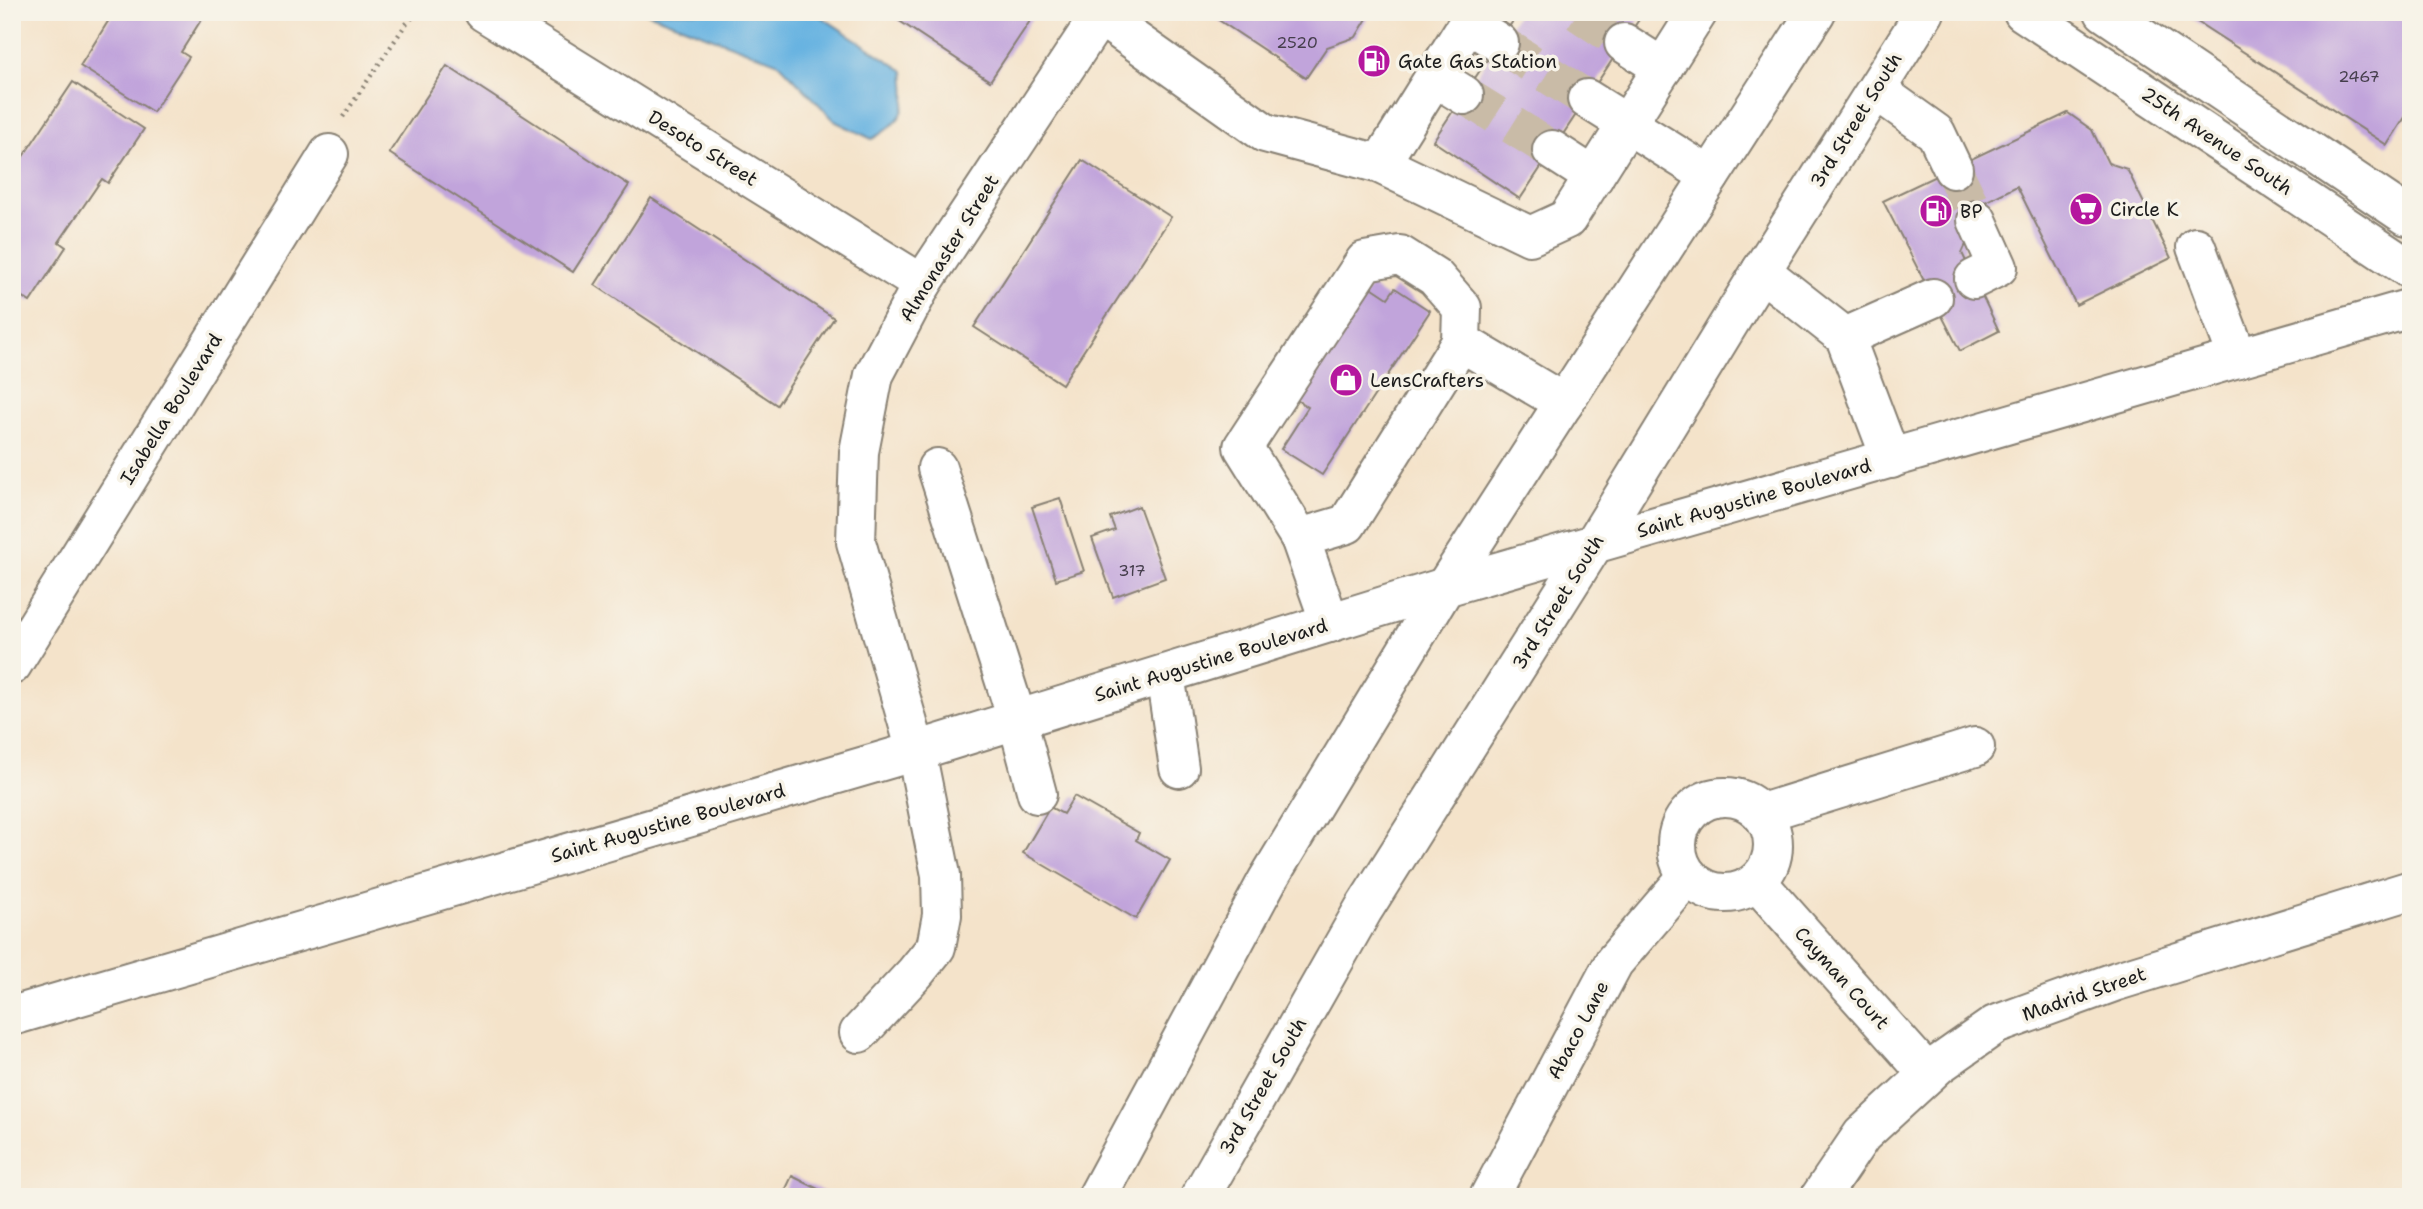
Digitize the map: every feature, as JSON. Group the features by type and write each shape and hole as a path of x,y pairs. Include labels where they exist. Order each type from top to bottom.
{"street":[{"name":"Desoto Street","path":"484,12 922,284"},
{"path":"1101,14 1265,133 1380,164 1530,236 1567,219 1698,12"},
{"path":"1097,1197 1266,881 1445,587 1816,12"},
{"name":"3rd Street South","path":"1200,1197 1363,911 1594,544 1760,271 1925,12"},
{"name":"25th Avenue South","path":"2023,12 2399,261"},
{"path":"2075,47 2099,12"},
{"path":"2104,12 2409,213 2399,261"},
{"name":"Almonaster Street","path":"859,1033 915,974 936,947 942,915 941,875 916,751 856,542 859,452 874,375 922,284 1101,14"},
{"path":"1380,164 1450,86 1481,26"},
{"path":"1624,43 1663,68"},
{"path":"1875,90 1936,133 1953,169"},
{"path":"1587,99 1710,176"},
{"path":"1552,150 1594,177"},
{"name":"Isabella Boulevard","path":"12,665 329,154"},
{"path":"1975,279 1998,267 1977,220"},
{"path":"2196,247 2238,358"},
{"path":"1300,538 1347,524 1461,342 1462,308 1435,277 1400,255 1365,261 1243,447 1300,538 1330,623"},
{"path":"1760,271 1845,337 1891,458"},
{"path":"1845,337 1933,298"},
{"name":"Saint Augustine Boulevard","path":"12,1016 916,751 1445,587 2411,308"},
{"path":"1461,342 1564,403"},
{"path":"937,468 1017,719 1037,794"},
{"path":"1165,674 1179,768"},
{"path":"1762,813 1975,747"},
{"path":"1728,796 1747,801 1762,813 1772,829 1774,849 1768,867 1757,882 1740,891 1721,894 1703,888 1688,876 1678,860 1675,841 1681,823 1693,808 1710,798 1728,796"},
{"name":"Abaco Lane","path":"1489,1197 1614,962 1688,876"},
{"name":"Cayman Court","path":"1757,882 1928,1074"},
{"name":"Madrid Street","path":"1820,1197 1862,1135 1928,1074 1995,1025 2117,981 2411,890"}],"path":[{"path":"329,154 339,124 406,24 418,12"}],"water":[{"path":"645,12 814,12 904,71 905,105 898,119 872,139 836,122 779,63"}],"building":[{"path":"114,12 206,12 181,52 189,57 153,112 80,66"},
{"path":"886,12 1036,12 990,81"},
{"path":"1221,12 1371,12 1356,37 1327,47 1306,78 1217,19"},
{"path":"1519,12 1644,12 1520,199 1433,141"},
{"path":"2182,12 2411,12 2411,108 2387,145"},
{"path":"447,66 629,185 573,272 389,153"},
{"path":"73,82 144,129 108,183 102,179 59,242 66,247 30,302 12,290 12,173"},
{"path":"2068,113 2092,130 2108,163 2127,169 2171,258 2076,305 2017,186 1985,202 1962,253 1999,331 1960,351 1883,201"},
{"path":"1082,160 1171,217 1062,384 974,327"},
{"path":"651,198 834,318 777,405 595,285"},
{"path":"1370,286 1388,298 1395,288 1430,311 1322,475 1281,449 1308,407 1295,399"},
{"path":"1060,498 1084,571 1056,580 1032,507"},
{"path":"1139,506 1165,578 1113,597 1092,538 1115,530 1110,517"},
{"path":"1074,796 1139,833 1136,840 1170,860 1136,919 1023,853 1050,807 1063,814"},
{"path":"792,1176 834,1197 782,1197"}],"tunnel":[{"path":"1578,12 1624,43"},
{"path":"1499,43 1587,99"},
{"path":"1464,95 1552,150"},
{"path":"1953,169 1977,220"}],"place":[{"name":"Gate Gas Station","path":"1374,61"},
{"name":"Circle K","path":"2086,209"},
{"name":"BP","path":"1936,211"},
{"name":"LensCrafters","path":"1346,380"}]}
